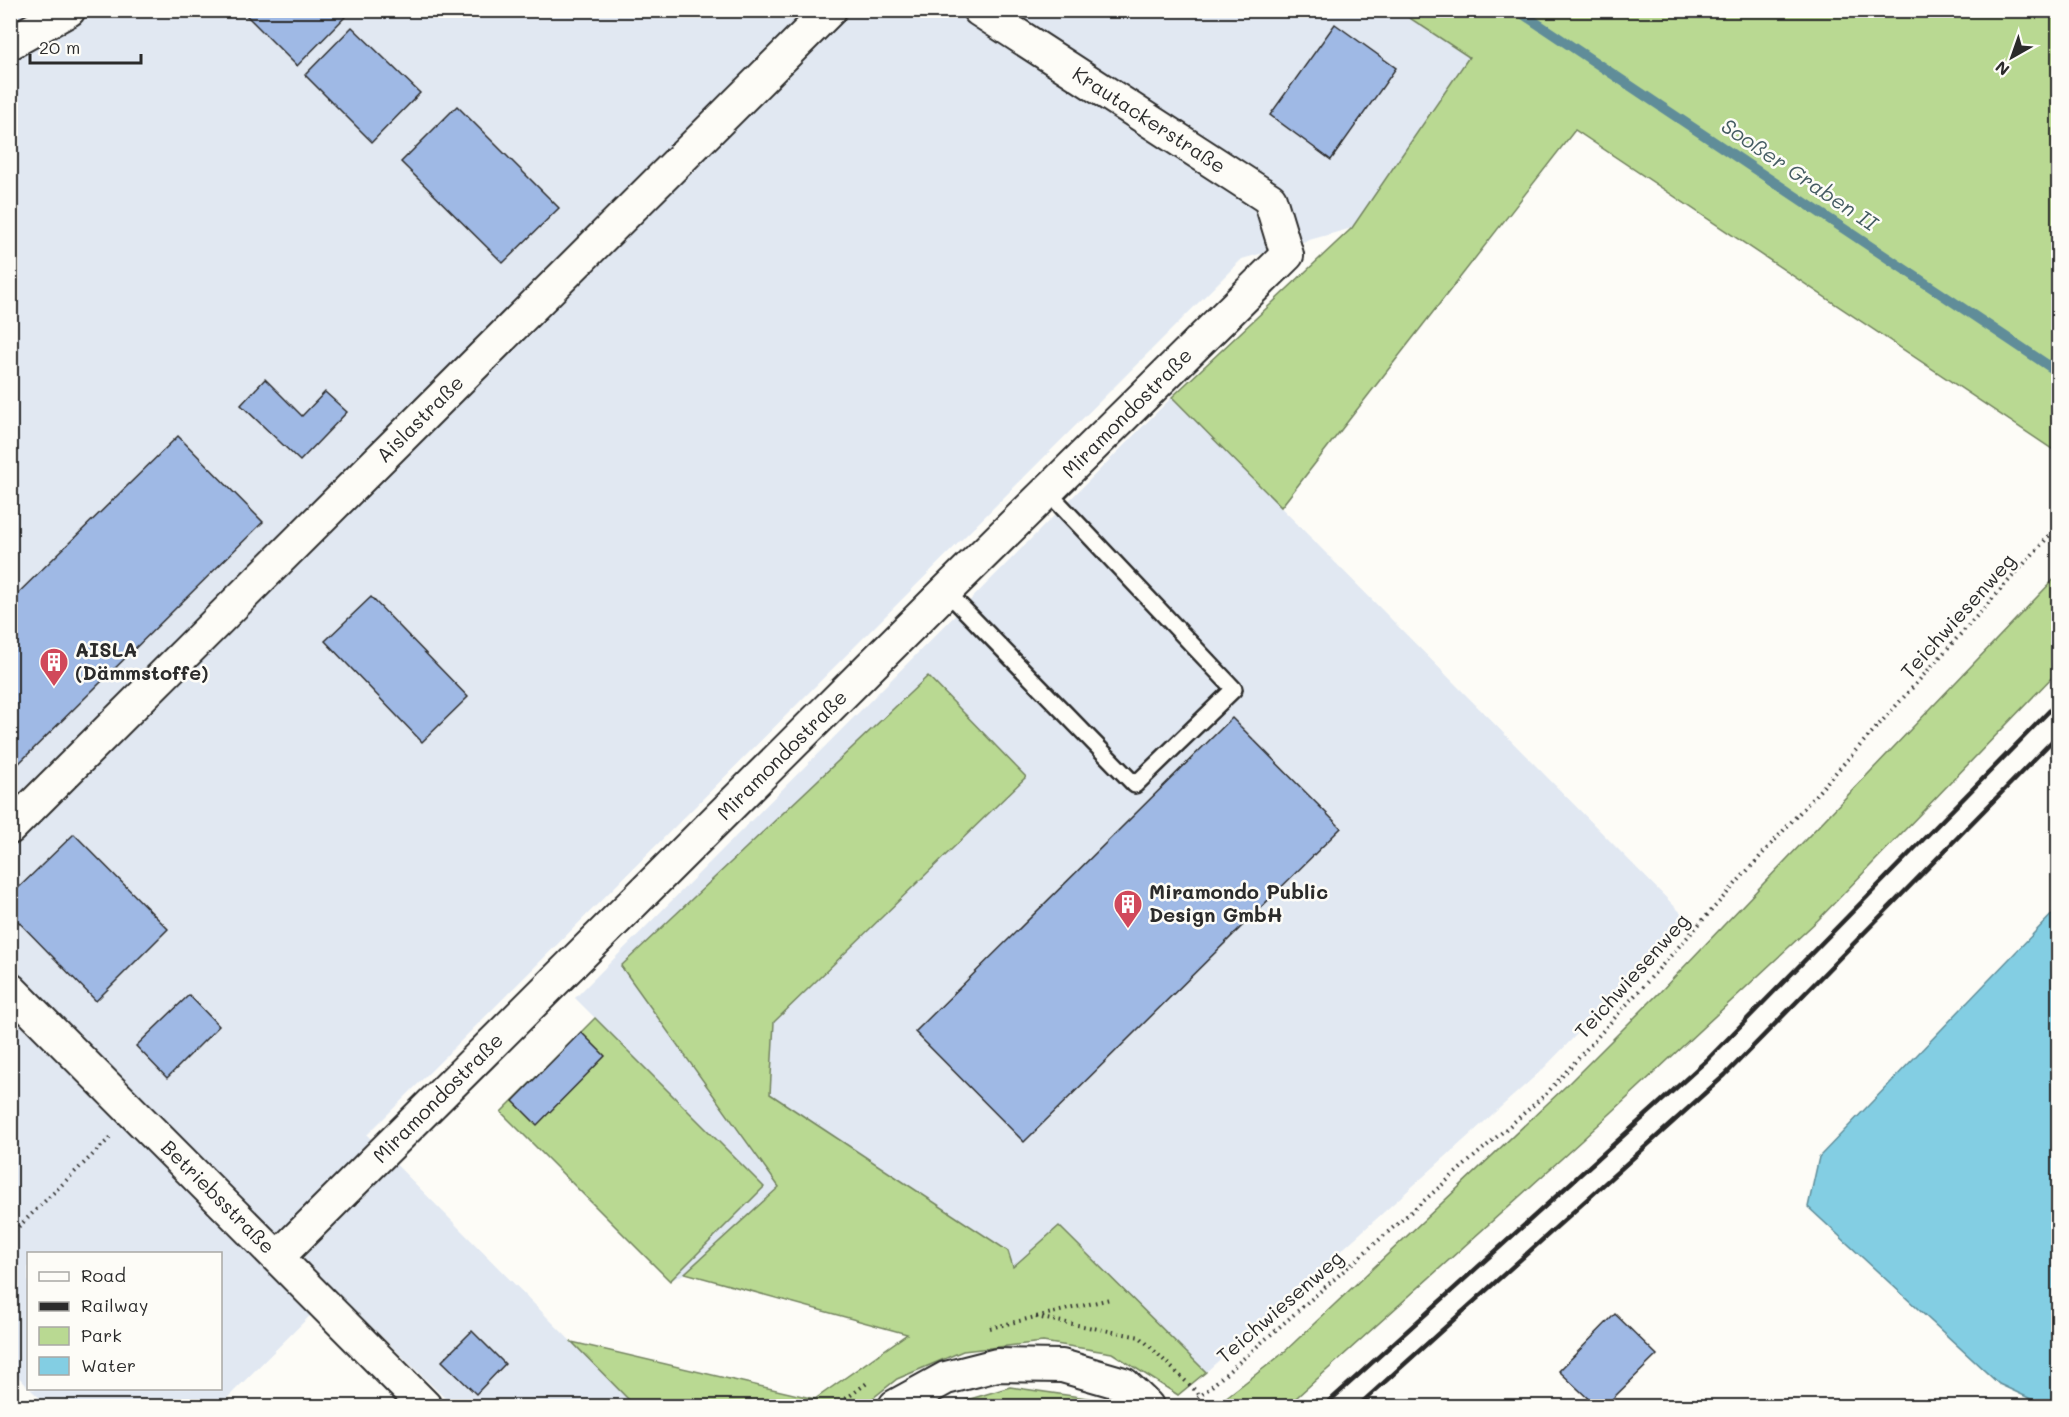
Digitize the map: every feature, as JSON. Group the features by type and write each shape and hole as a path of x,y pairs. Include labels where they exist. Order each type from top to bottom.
{"street":[{"path":"10,43 69,10"},
{"name":"Aislastraße","path":"10,828 830,10"},
{"name":"Krautackerstraße","path":"979,10 1270,199 1287,255"},
{"name":"Miramondostraße","path":"278,1257 946,591 1287,255"},
{"name":"Betriebsstraße","path":"10,989 425,1407"},
{"path":"895,1407 946,1378 998,1365 1062,1366 1124,1384 1147,1407"}],"lane":[{"path":"946,591 1135,785 1234,689 1047,492"}],"path":[{"name":"Teichwiesenweg","path":"1189,1406 1546,1094 2058,526"},
{"path":"10,1235 135,1113"},
{"path":"1032,1317 1140,1337 1202,1396"}],"shaded area":[{"path":"1399,10 1469,57 1352,228 1242,259 367,1135 635,1406 453,1406 335,1291 219,1406 48,1406 31,1390 222,1390 222,1252 27,1252 27,1386 11,1369 10,11"},
{"path":"1172,397 1688,920 1542,1070 1206,1372 1059,1226 1014,1268 908,1334 686,1273 670,1281 764,1187 575,998"}],"green space":[{"path":"1399,11 2058,11 2058,453 1575,130 1281,507 1172,397 1352,228 1469,57"},
{"path":"2058,575 2058,671 1818,920 1581,1141 1287,1406 1215,1406 1282,1354 1566,1086 1660,992"},
{"path":"928,676 1026,777 774,1022 770,1094 1008,1251 1013,1267 1059,1226 1206,1372 1178,1395 1112,1353 1043,1342 963,1351 897,1379 863,1406 635,1406 572,1342 815,1399 907,1334 685,1273 779,1187 621,966"},
{"path":"595,1018 764,1187 670,1281 501,1112"},
{"path":"1010,1387 1101,1400 1111,1406 947,1406"}],"water":[{"path":"2058,908 2058,1406 2046,1406 1999,1384 1808,1207 1819,1157"}],"building":[{"path":"241,10 339,10 345,17 297,66"},
{"path":"1335,24 1396,68 1331,160 1270,115"},
{"path":"352,27 420,93 372,142 305,75"},
{"path":"457,106 559,208 503,263 401,162"},
{"path":"265,379 302,416 325,392 347,412 300,461 241,405"},
{"name":"AISLA (Dämmstoffe)","path":"178,436 263,522 10,772 10,601"},
{"path":"371,597 468,697 422,742 325,641"},
{"name":"Miramondo Public Design GmbH","path":"1232,718 1341,828 1024,1142 915,1032"},
{"path":"74,834 168,929 96,1001 10,913 10,896"},
{"path":"189,995 219,1026 167,1078 136,1046"},
{"path":"581,1032 605,1056 537,1125 513,1101"},
{"path":"1615,1314 1657,1355 1605,1406 1596,1406 1559,1371"},
{"path":"472,1331 505,1364 476,1394 442,1361"}],"waterway":[{"name":"Sooßer Graben II","path":"1517,10 2058,372"}],"railway":[{"path":"1324,1406 1707,1060 2058,702"},
{"path":"1358,1406 1725,1075 2058,735"}],"place":[{"name":"AISLA (Dämmstoffe)","path":"54,688"},
{"name":"Miramondo Public Design GmbH","path":"1128,930"}]}
